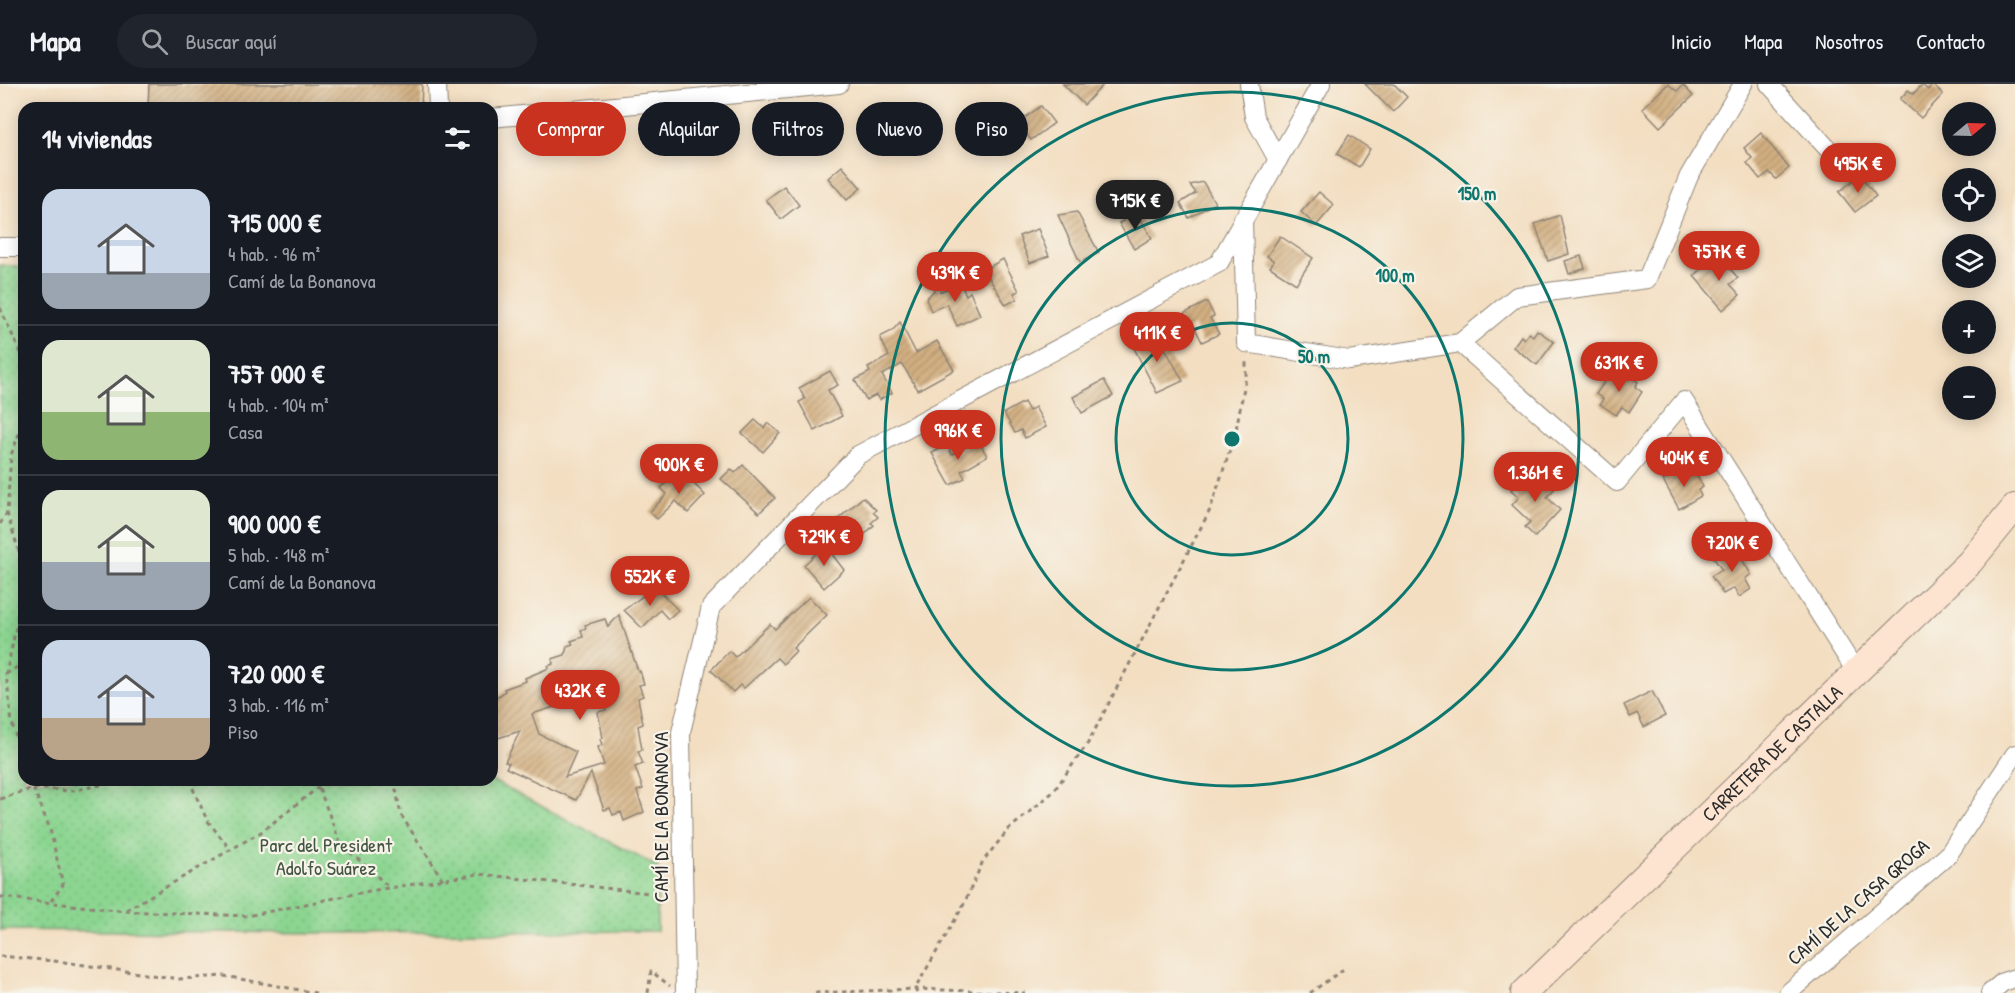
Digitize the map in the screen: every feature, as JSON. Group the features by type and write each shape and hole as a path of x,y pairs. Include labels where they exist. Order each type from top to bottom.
{"main road":[{"name":"CARRETERA DE CASTALLA","path":"1524,993 1971,562 2015,507"}],"street":[{"path":"498,117 839,84"},
{"path":"1249,84 1254,117 1278,160"},
{"name":"CAMÍ DE LA BONANOVA","path":"685,993 681,732 711,607 858,455 1219,263 1243,217 1321,84"},
{"path":"1243,217 1246,343 1349,360 1460,343 1517,296 1647,279 1689,177 1743,84"},
{"path":"1769,84 1830,150"},
{"path":"0,246 18,247"},
{"path":"1460,343 1617,482 1684,401 1857,673"},
{"name":"CAMÍ DE LA CASA GROGA","path":"1788,993 1948,855 2015,754"},
{"path":"1990,993 2003,982 2015,978"}],"path":[{"path":"0,308 18,347"},
{"path":"916,991 963,906 983,861 1008,830 1053,792 1088,743 1210,510 1235,435 1246,377 1246,343"},
{"path":"18,437 11,455 7,513 18,548"},
{"path":"0,524 7,513"},
{"path":"18,619 6,674 12,723 18,743"},
{"path":"6,674 18,667"},
{"path":"0,799 33,788 70,791 95,786"},
{"path":"192,786 207,820 230,849"},
{"path":"125,911 261,832 321,786"},
{"path":"395,786 401,815 443,880"},
{"path":"33,788 50,829 63,885 50,902"},
{"path":"319,788 340,843 390,888"},
{"path":"0,897 125,911 247,916 390,888 479,874 657,894"},
{"path":"0,956 64,962 179,979 224,976 316,993"},
{"path":"1310,993 1345,968"},
{"path":"648,993 651,971 678,993"},
{"path":"815,993 916,991 1025,993"}],"green space":[{"name":"Parc del President Adolfo Suárez","path":"0,265 18,266 18,786 498,786 498,784 658,867 657,931 326,933 0,930"}],"building":[{"path":"149,84 422,84 421,102 148,102"},
{"path":"1063,84 1104,84 1084,105"},
{"path":"1365,84 1394,84 1407,97 1393,112"},
{"path":"1668,84 1677,91 1683,85 1693,96 1660,127 1642,108"},
{"path":"1922,85 1928,90 1932,85 1943,94 1921,118 1900,99 1908,90 1913,94"},
{"path":"1041,106 1054,123 1031,140 1028,136 1028,116"},
{"path":"1761,133 1789,168 1776,179 1769,172 1760,179 1747,163 1752,158 1744,148"},
{"path":"1349,135 1370,149 1359,167 1337,154"},
{"path":"842,166 861,188 847,200 828,178"},
{"path":"1860,175 1876,196 1855,212 1839,192"},
{"path":"1203,182 1215,203 1189,218 1180,203 1196,193 1190,185"},
{"path":"784,186 799,205 781,219 766,200"},
{"path":"1319,192 1334,205 1316,226 1301,212"},
{"path":"1077,212 1099,253 1080,262 1058,215"},
{"path":"1137,213 1152,238 1134,249 1119,223"},
{"path":"1560,215 1569,254 1548,261 1535,224"},
{"path":"1038,229 1049,256 1030,263 1019,236"},
{"path":"1280,236 1313,258 1296,284 1270,267 1274,261 1267,256"},
{"path":"1718,255 1738,278 1730,284 1740,295 1723,310 1694,276"},
{"path":"1581,256 1585,268 1569,274 1565,261"},
{"path":"1003,259 1019,291 1014,293 1017,299 1006,305 984,270"},
{"path":"960,283 966,295 970,292 980,315 957,326 947,304 931,311 926,299 938,286 940,292"},
{"path":"1207,302 1214,316 1210,318 1219,334 1202,342 1194,326 1184,331 1177,317"},
{"path":"900,322 916,353 937,341 954,370 918,390 902,364 882,375 892,393 879,400 876,395 866,400 855,380 870,372 868,368 889,356 880,337 892,331"},
{"path":"1537,330 1554,342 1537,365 1513,347 1521,336 1524,339 1529,333 1533,336"},
{"path":"1156,332 1183,381 1157,393 1132,344"},
{"path":"830,371 838,385 828,390 842,416 815,431 799,402 805,399 799,388"},
{"path":"1611,372 1620,377 1624,372 1638,382 1635,387 1642,392 1629,412 1622,407 1616,415 1600,404 1603,399 1596,394"},
{"path":"1104,380 1113,396 1082,413 1073,397"},
{"path":"1024,402 1029,411 1035,407 1046,427 1025,438 1021,430 1015,433 1004,413"},
{"path":"755,420 764,428 768,423 780,433 763,452 742,433"},
{"path":"978,440 987,456 961,471 965,478 950,485 932,453 947,445 952,455"},
{"path":"743,465 775,498 759,513 721,479 731,469 735,473"},
{"path":"1683,469 1688,477 1696,473 1703,487 1698,490 1701,496 1679,509 1663,480"},
{"path":"680,470 705,495 688,513 676,501 657,519 650,512 667,494 661,488"},
{"path":"1528,472 1541,484 1546,478 1556,487 1547,497 1560,510 1535,537 1525,527 1530,522 1512,505 1519,497 1511,490"},
{"path":"863,497 876,510 873,512 878,517 871,523 874,525 857,542 846,532 836,543 827,534 837,523 836,521"},
{"path":"825,545 844,570 824,588 804,565"},
{"path":"1726,549 1730,555 1737,551 1751,574 1745,579 1751,589 1739,597 1734,588 1723,594 1711,576 1722,570 1713,557"},
{"path":"655,587 678,610 668,619 660,610 642,628 624,610"},
{"path":"809,597 827,615 793,648 796,651 783,664 777,658 744,688 740,685 733,692 711,670 729,651 735,657 770,624 775,629"},
{"path":"619,615 644,684 639,685 643,696 638,698 643,724 638,726 642,750 638,751 643,764 635,767 643,789 637,791 644,812 624,821 621,812 613,815 610,808 604,810 591,773 576,800 506,768 509,763 505,762 520,731 498,738 498,696 505,691 504,689 526,681 525,678 549,668 548,666 553,664 552,659 565,655 567,646 573,644 571,641 583,637 581,630 586,628 585,625 605,619 608,627","holes":["598,688 606,710 598,712 603,738 600,739 602,745 598,747 604,765 565,777 576,752 539,734 532,714 567,703 566,699"]},
{"path":"1652,691 1665,716 1644,727 1637,713 1630,717 1624,705"}]}
